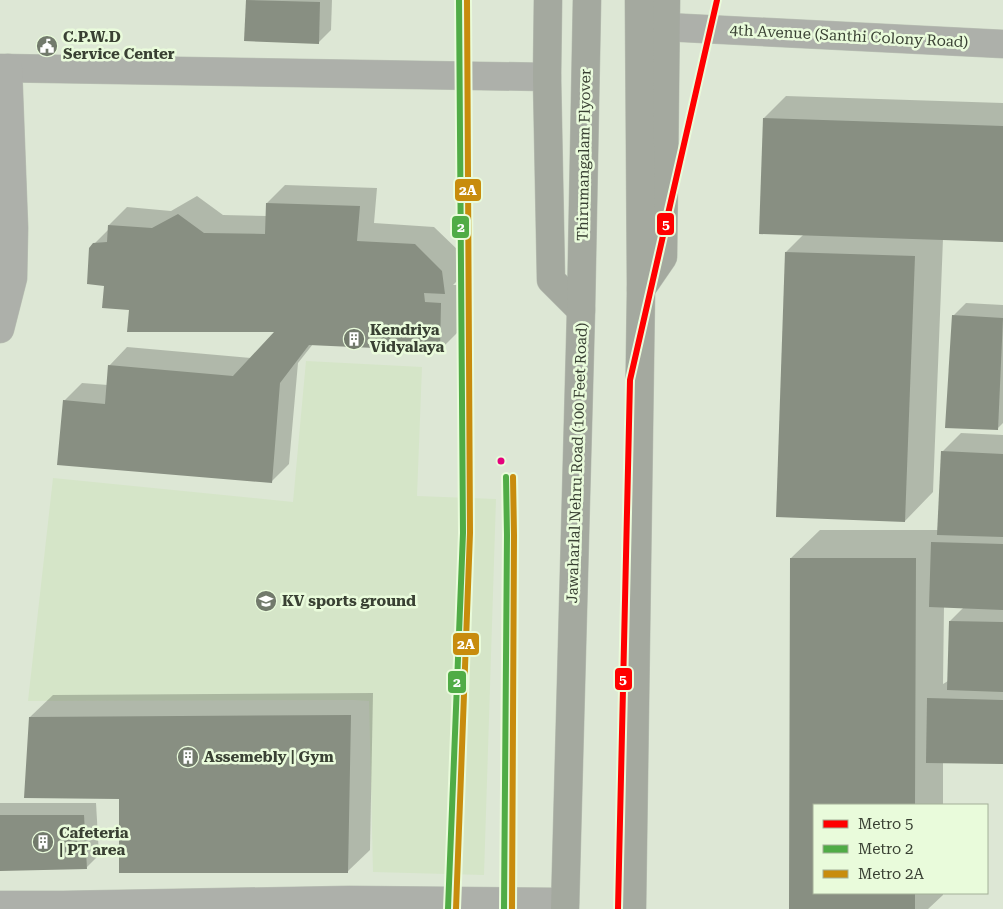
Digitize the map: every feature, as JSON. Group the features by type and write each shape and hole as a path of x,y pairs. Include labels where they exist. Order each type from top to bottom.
{"main road":[{"name":"Jawaharlal Nehru Road (100 Feet Road)","path":"548,0 547,77 551,280 581,310 565,906"},
{"name":"Thirumangalam Flyover","path":"581,310 587,0"},
{"path":"632,909 641,289 639,0"},
{"path":"641,289 663,257 666,0"}],"street":[{"name":"4th Avenue (Santhi Colony Road)","path":"665,27 1003,44"},
{"path":"0,329 13,278 14,228 4,68 547,77"},
{"path":"0,905 349,900 565,906"}],"shaded area":[{"name":"KV sports ground","path":"306,361 422,367 417,496 496,499 484,875 373,872 369,701 28,701 53,478 293,502"}],"building":[{"path":"246,0 320,2 319,44 244,41"},
{"path":"763,118 1003,126 1003,242 759,234"},
{"name":"Kendriya Vidyalaya","path":"266,203 360,206 357,241 415,244 442,271 445,294 424,293 425,302 441,303 440,351 309,345 280,383 272,483 57,465 63,400 105,404 108,365 233,376 274,332 127,332 129,310 102,308 104,286 87,284 89,248 93,243 107,242 108,225 152,228 178,214 204,233 265,234"},
{"path":"785,252 915,256 905,522 776,517"},
{"path":"952,315 1003,318 998,430 945,428"},
{"path":"941,451 1003,454 1003,537 937,535"},
{"path":"931,542 1003,544 1003,610 929,607"},
{"path":"790,558 916,558 915,804 813,804 813,894 915,894 915,909 789,909"},
{"path":"949,621 1003,622 1003,692 947,690"},
{"path":"927,698 1003,700 1003,764 926,763"},
{"name":"Assemebly | Gym","path":"351,715 348,873 119,873 119,799 24,798 29,717"},
{"name":"Cafeteria | PT area","path":"0,815 84,815 87,869 0,871"}],"metro line":[{"name":"2","path":"448,909 463,533 459,0"},
{"name":"2A","path":"456,909 470,533 467,0"},
{"name":"5","path":"618,909 630,380 717,0"},
{"name":"2","path":"504,909 506,477"},
{"name":"2A","path":"512,909 513,477"}],"place":[{"name":"C.P.W.D Service Center","path":"47,46"},
{"name":"Kendriya Vidyalaya","path":"354,339"},
{"name":"KV sports ground","path":"266,601"},
{"name":"Assemebly | Gym","path":"188,757"},
{"name":"Cafeteria | PT area","path":"43,842"}]}
